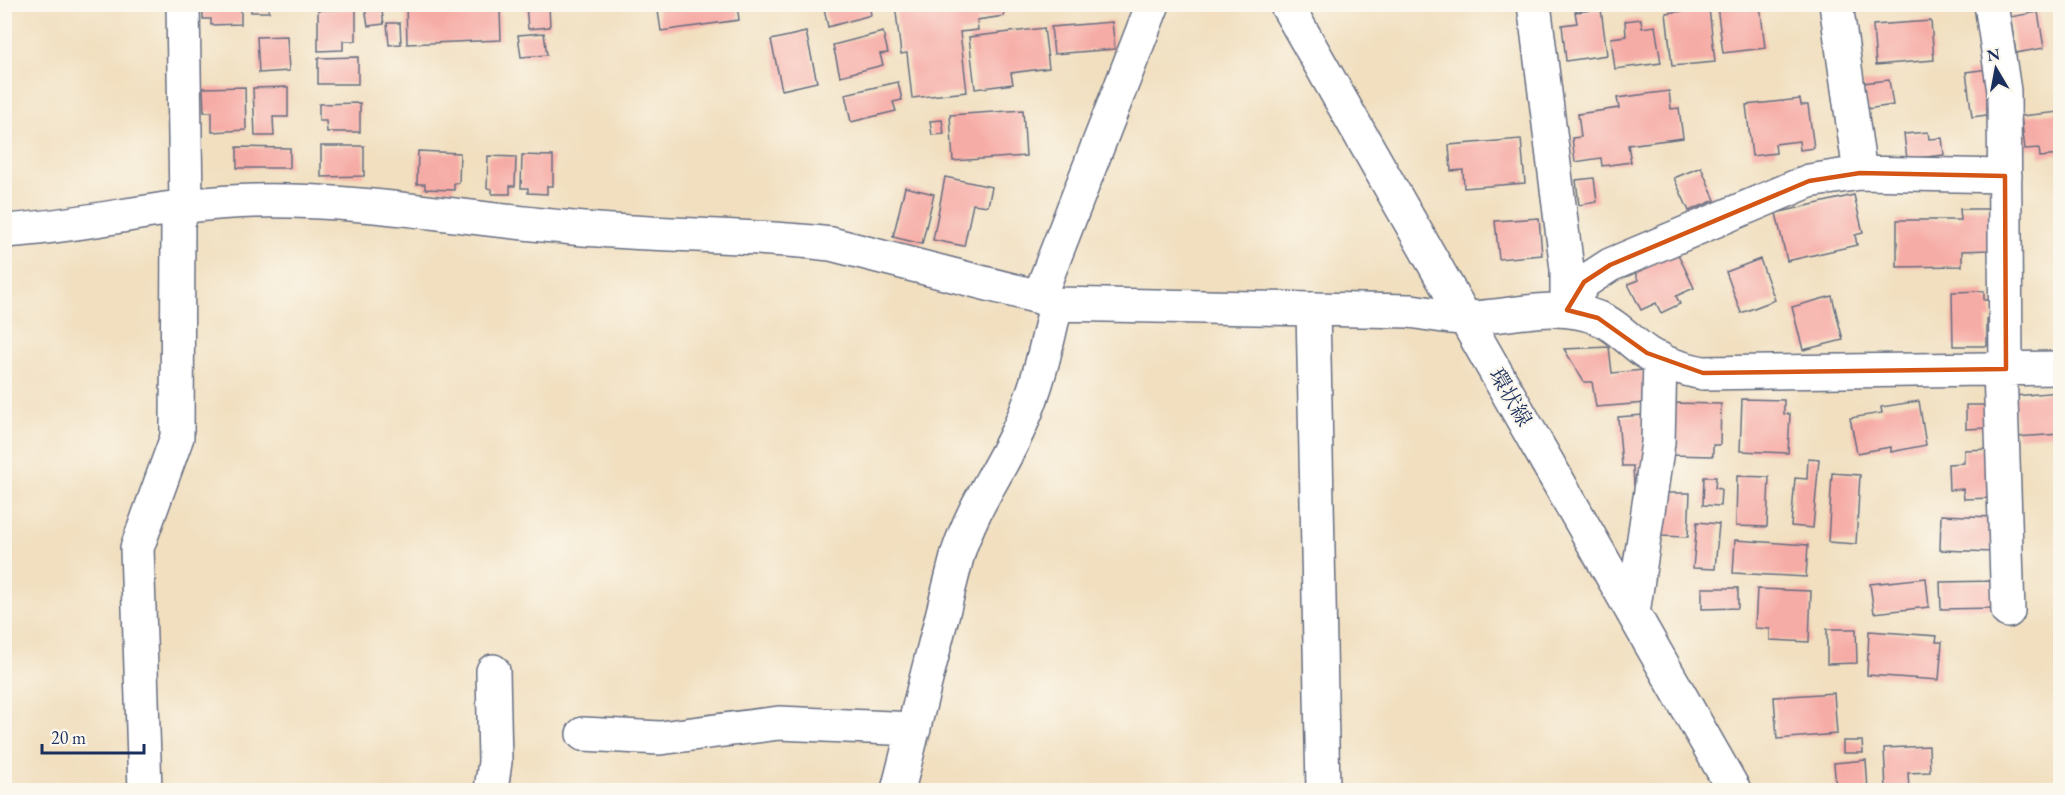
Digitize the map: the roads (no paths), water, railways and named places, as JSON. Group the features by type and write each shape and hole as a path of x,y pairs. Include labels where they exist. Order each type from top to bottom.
{"street":[{"path":"145,790 137,548 177,437 178,222 186,205 183,4"},
{"path":"898,790 968,522 1021,424 1043,358 1048,300 1154,4"},
{"name":"環状線","path":"1286,4 1734,790"},
{"path":"1534,4 1568,269 1567,310"},
{"path":"1836,4 1860,173"},
{"path":"1991,4 2004,91 2003,369 2008,610"},
{"path":"1567,310 1584,282 1610,265 1809,181 1860,173 2005,176"},
{"path":"4,231 46,228 186,205 259,201 342,204 617,232 796,240 874,254 1048,300 1410,311 1465,318 1514,311 1567,310 1598,318 1660,359 1703,373 1734,375 2061,368"},
{"path":"1313,309 1323,790"},
{"path":"1633,613 1658,443 1660,359"},
{"path":"491,790 495,762 493,671"},
{"path":"584,734 660,738 779,723 914,729"}]}
